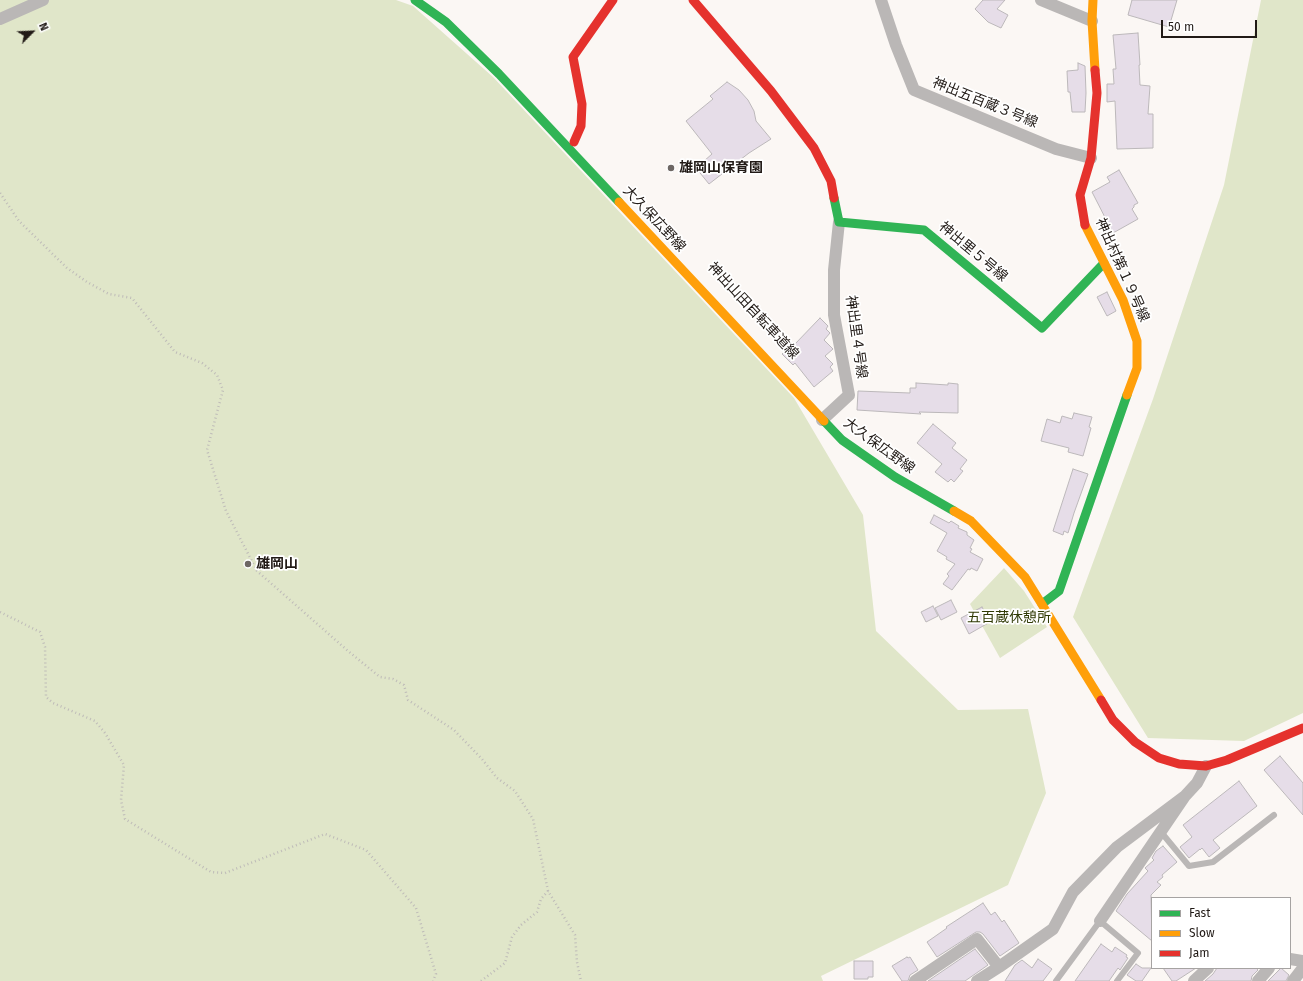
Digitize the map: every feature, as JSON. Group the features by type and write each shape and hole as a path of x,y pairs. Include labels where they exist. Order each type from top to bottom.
{"street":[{"path":"0,19 43,0"},
{"name":"大久保広野線","path":"415,0 446,22 573,148 604,185 842,440 889,473 971,521 1025,577 1113,720 1135,742 1159,758 1179,764 1206,766 1227,760 1303,728"},
{"path":"573,148 581,126 582,104 574,57 613,0"},
{"path":"693,0 771,91 814,148 831,181 839,222"},
{"name":"神出五百蔵３号線","path":"881,0 914,90 1056,149 1090,158"},
{"path":"1041,0 1092,21"},
{"name":"神出村第１９号線","path":"1042,604 1059,591 1137,368 1137,341 1123,300 1085,225 1080,195 1090,158 1097,93 1092,21 1093,0"},
{"name":"神出里５号線","path":"839,222 924,230 1042,328 1104,263"},
{"name":"神出里４号線","path":"822,420 849,395 834,315 834,270 839,222"},
{"path":"1100,921 1185,796 1197,783 1206,766"},
{"path":"977,981 1053,929 1073,892 1117,848 1185,796"},
{"path":"915,981 978,939 999,967"},
{"path":"1291,959 1303,961"},
{"path":"1293,981 1303,968"},
{"path":"1194,981 1207,969"},
{"path":"1258,981 1269,969"}],"lane":[{"path":"1161,832 1189,866 1213,862 1274,815"},
{"path":"1056,981 1100,921 1138,953 1117,981"}],"path":[{"path":"0,193 19,221 67,268 109,294 132,298 175,352 202,363 217,375 222,390 207,450 226,511 257,571 380,677 394,679 404,685 408,700 454,730 482,759 497,778 515,791 533,819 548,891 575,934 577,962 581,981"},
{"path":"0,612 40,632 45,647 46,697 53,702 95,721 105,733 124,765 121,800 125,819 211,872 225,873 325,834 366,850 416,908 436,974 433,981"},
{"path":"481,981 505,963 512,938 522,925 537,912 541,900 548,891"}],"green space":[{"path":"0,0 396,0 413,6 493,77 794,398 863,515 876,631 958,710 1028,709 1046,793 1008,885 821,976 823,981 0,981"},
{"path":"1261,0 1303,0 1303,713 1244,741 1148,738 1073,617 1153,399 1224,185"},
{"name":"五百蔵休憩所","path":"1004,568 1024,591 1047,627 1000,658 970,604"}],"building":[{"path":"983,0 1005,0 997,9 1008,15 1001,28 988,22 975,9"},
{"path":"1132,0 1177,0 1169,27 1128,15"},
{"path":"1138,33 1140,85 1150,86 1148,114 1153,114 1153,148 1117,149 1115,101 1107,102 1107,84 1114,84 1113,69 1116,69 1113,35"},
{"path":"1078,63 1085,66 1085,112 1072,112 1070,92 1068,92 1067,71 1078,70"},
{"path":"727,82 739,90 748,100 754,111 756,121 771,139 749,153 709,184 696,168 712,154 686,121 713,99 710,96"},
{"path":"1119,170 1138,203 1134,205 1132,209 1138,219 1113,233 1092,192 1110,182 1107,177"},
{"path":"1107,292 1116,311 1107,316 1097,297"},
{"path":"820,318 828,326 826,329 830,333 824,340 833,349 825,356 833,364 830,367 833,371 814,387 795,363 793,365 782,354 794,342 795,344"},
{"path":"916,383 948,385 948,383 958,384 958,413 919,412 921,414 857,410 858,391 910,393 910,388 916,388"},
{"path":"1074,413 1092,417 1089,427 1091,428 1083,456 1068,452 1069,448 1041,441 1047,419 1060,423 1062,416 1072,419"},
{"path":"933,424 956,443 952,448 967,460 960,469 963,471 954,482 951,479 948,482 935,472 942,464 917,443"},
{"path":"1073,469 1088,474 1068,533 1064,531 1063,535 1053,531"},
{"path":"934,515 949,523 951,521 959,526 958,528 967,532 967,535 974,540 970,548 972,549 970,552 983,559 977,571 971,568 970,570 968,569 952,590 943,584 949,576 947,574 955,564 946,559 947,557 937,551 947,533 930,523"},
{"path":"951,600 957,612 941,620 935,608"},
{"path":"933,606 938,616 926,622 921,612"},
{"path":"982,607 990,622 969,634 961,618"},
{"path":"1280,756 1303,783 1303,815 1264,770"},
{"path":"1239,781 1257,806 1213,840 1220,848 1209,857 1202,848 1189,858 1180,847 1192,837 1183,825"},
{"path":"1163,846 1177,862 1162,875 1163,877 1157,882 1161,885 1151,895 1151,940 1116,911 1127,894 1148,871 1145,868 1154,860 1152,858 1156,851"},
{"path":"983,903 991,915 995,912 1002,922 1004,920 1019,943 1000,956 983,934 976,932 937,957 927,942 947,928 946,927"},
{"path":"1101,944 1112,952 1115,947 1127,955 1126,957 1128,958 1120,970 1118,968 1109,981 1075,981"},
{"path":"975,949 988,965 965,981 928,981"},
{"path":"907,957 910,957 918,970 910,975 908,981 902,981 892,966"},
{"path":"1038,959 1052,969 1043,981 1005,981 1015,965 1022,960 1032,968"},
{"path":"854,961 873,961 873,977 868,977 868,979 854,979"},
{"path":"1136,964 1142,968 1151,968 1142,981 1136,981 1127,975"},
{"path":"1164,969 1194,969 1176,981 1172,981"},
{"path":"1216,969 1258,970 1252,976 1251,981 1205,981"},
{"path":"1280,969 1289,975 1286,981 1268,981"}],"traffic: fast":[{"path":"415,0 446,22 499,74 619,202"},
{"path":"834,198 839,222 924,230 1042,328 1104,263"},
{"path":"1042,604 1059,591 1127,395"},
{"path":"824,421 842,440 895,477 954,511"}],"traffic: slow":[{"path":"1093,0 1092,21 1095,70"},
{"path":"619,202 824,421"},
{"path":"1085,225 1123,300 1137,341 1137,368 1127,395"},
{"path":"954,511 971,521 1025,577 1101,700"}],"traffic: jam":[{"path":"574,142 581,126 582,104 573,57 613,0"},
{"path":"693,0 771,91 814,148 831,181 834,198"},
{"path":"1085,225 1080,195 1091,158 1097,93 1095,70"},
{"path":"1101,700 1113,720 1135,742 1159,758 1179,764 1206,766 1227,760 1303,728"}],"place":[{"name":"雄岡山保育園","path":"671,168"},
{"name":"雄岡山","path":"248,564"}]}
